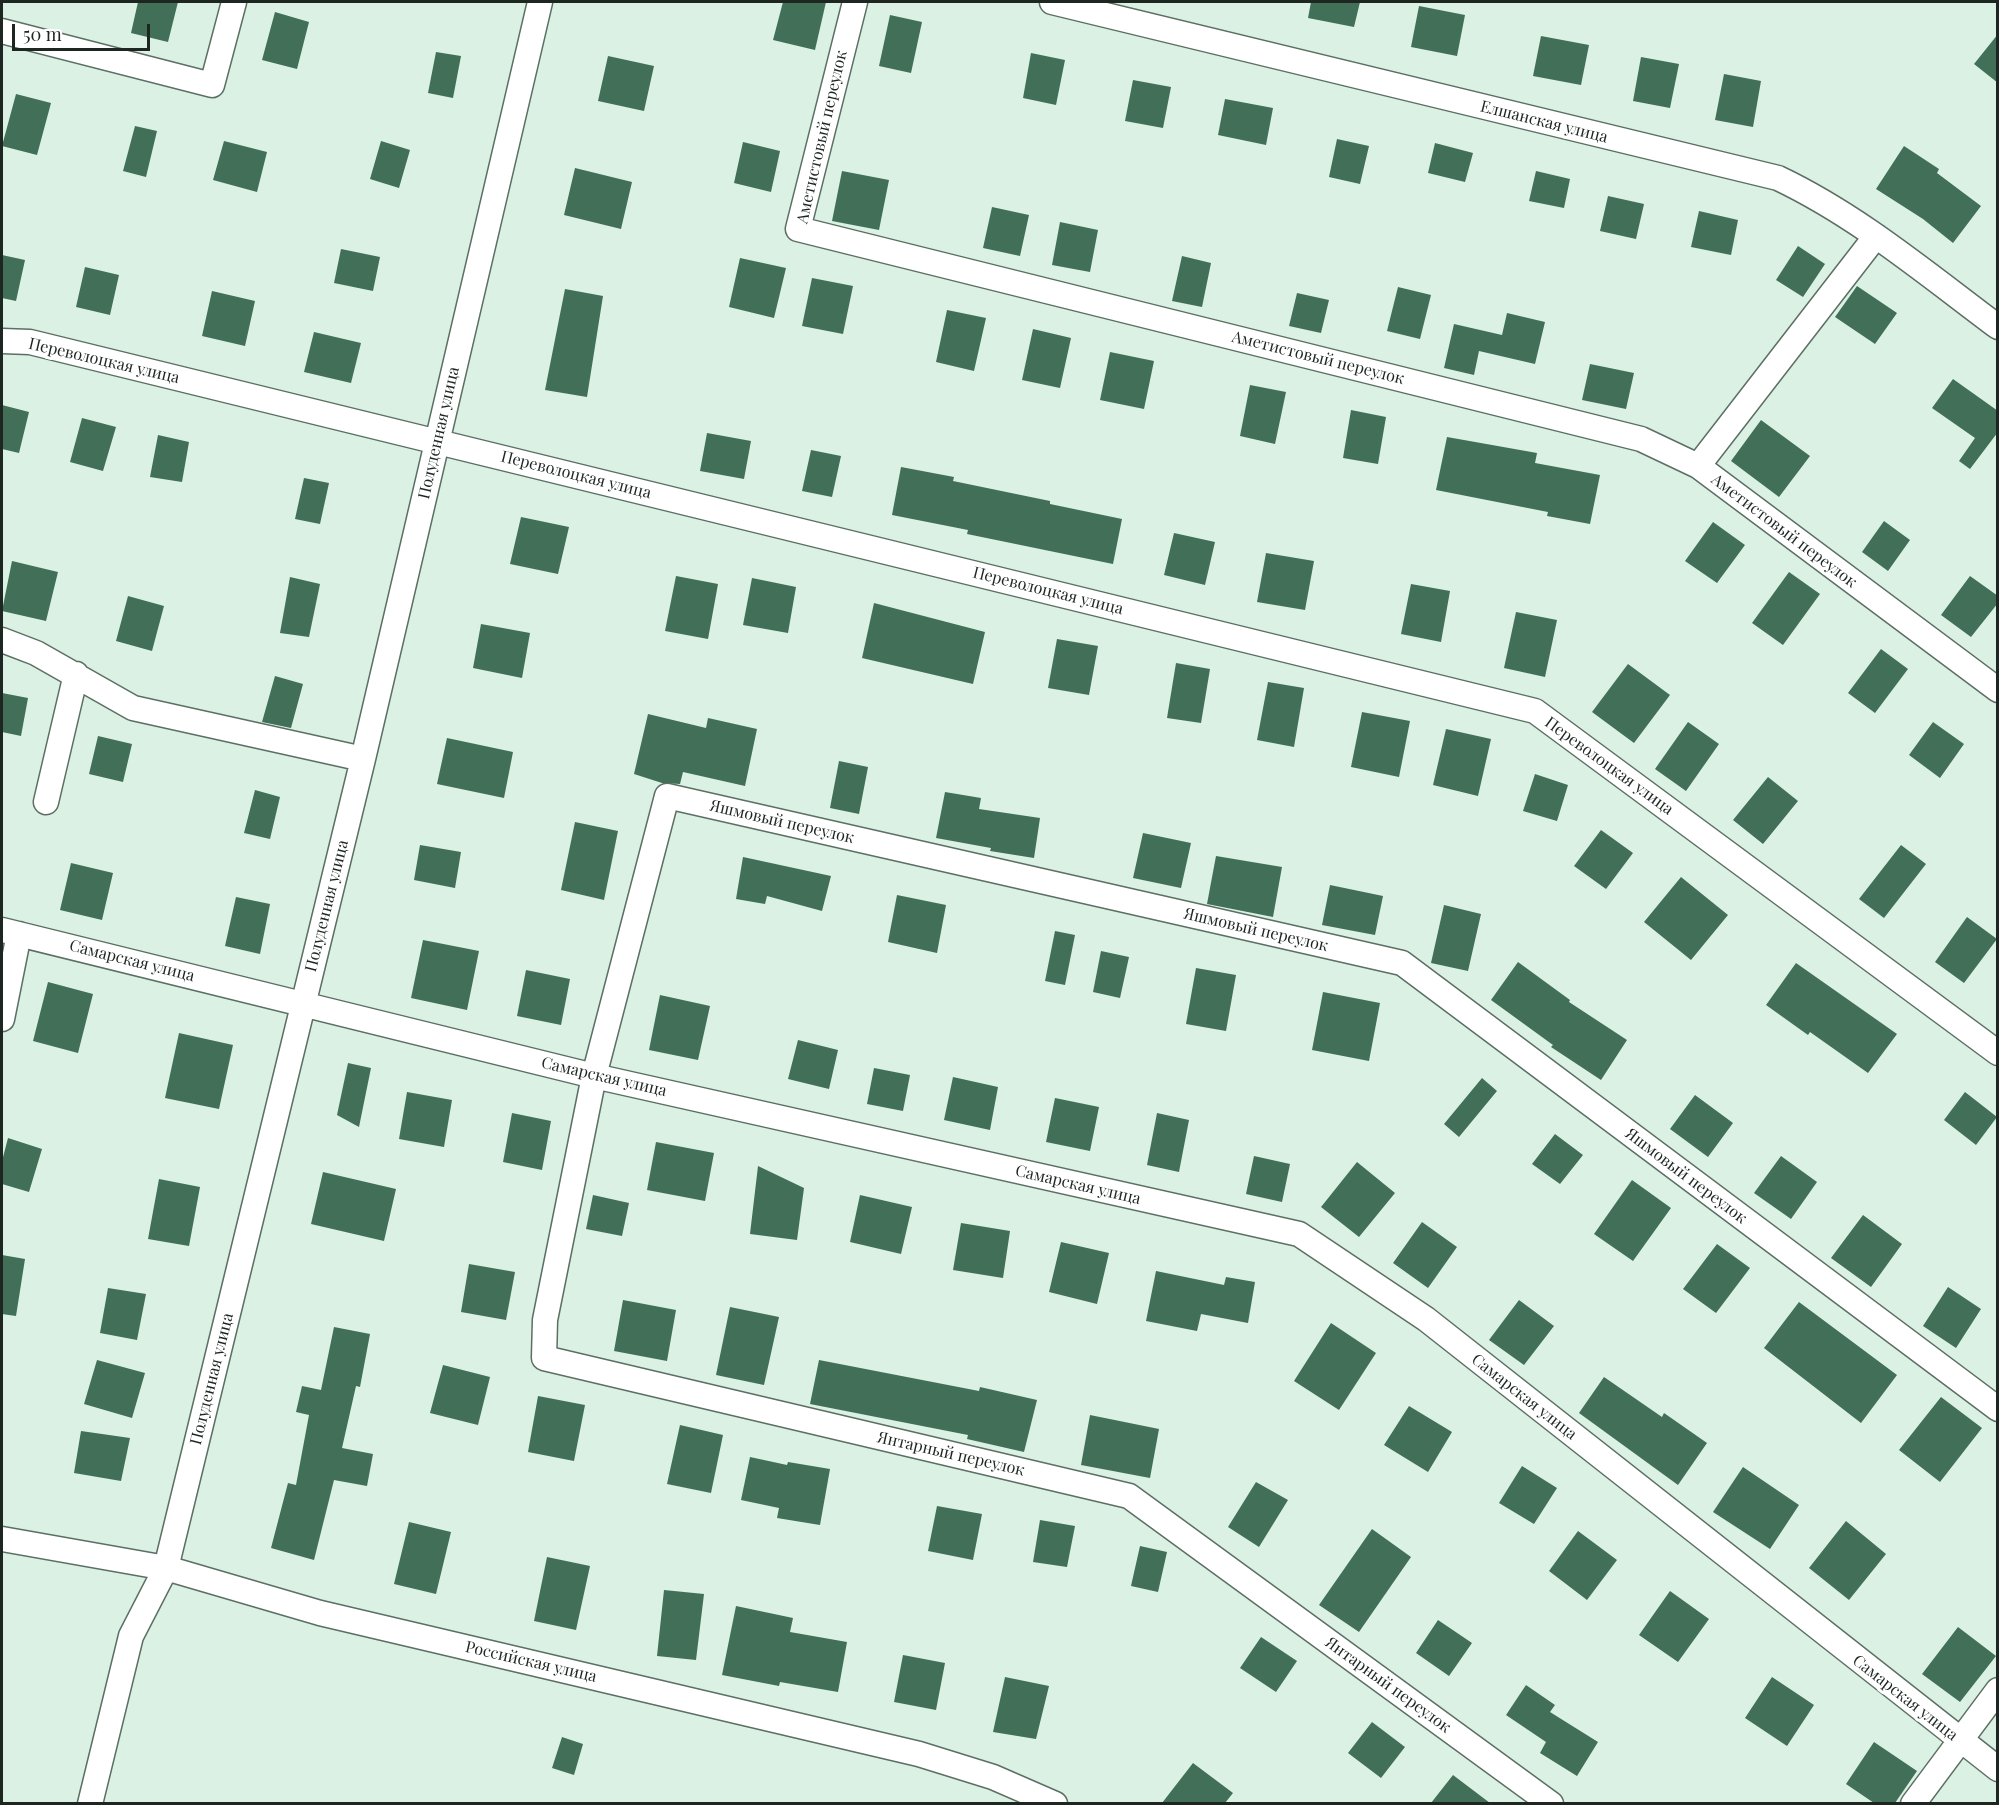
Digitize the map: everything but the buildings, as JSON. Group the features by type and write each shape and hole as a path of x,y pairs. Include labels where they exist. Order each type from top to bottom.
{"street":[{"path":"2,31 212,85 234,2"},
{"name":"Полуденная улица","path":"90,1803 131,1636 166,1568 363,759 540,2"},
{"name":"Аметистовый переулок","path":"855,2 798,229 1641,439 1698,466 1998,690"},
{"name":"Елшанская улица","path":"1052,2 1778,178 1814,195 1876,236 1998,327"},
{"path":"1698,466 1876,236"},
{"name":"Переволоцкая улица","path":"2,341 30,342 437,440 1535,711 1998,1053"},
{"path":"2,640 36,653 133,708 363,759"},
{"path":"46,802 76,674"},
{"name":"Яшмовый переулок","path":"594,1076 667,796 1402,963 1998,1409"},
{"path":"2,1019 10,932"},
{"name":"Самарская улица","path":"10,932 594,1076 1299,1234 1426,1319 1959,1741 1998,1769"},
{"name":"Янтарный переулок","path":"594,1076 545,1320 544,1358 1129,1496 1551,1803"},
{"name":"Российская улица","path":"2,1539 166,1568 320,1613 919,1754 993,1777 1048,1802"},
{"path":"1913,1803 1998,1690"}]}
